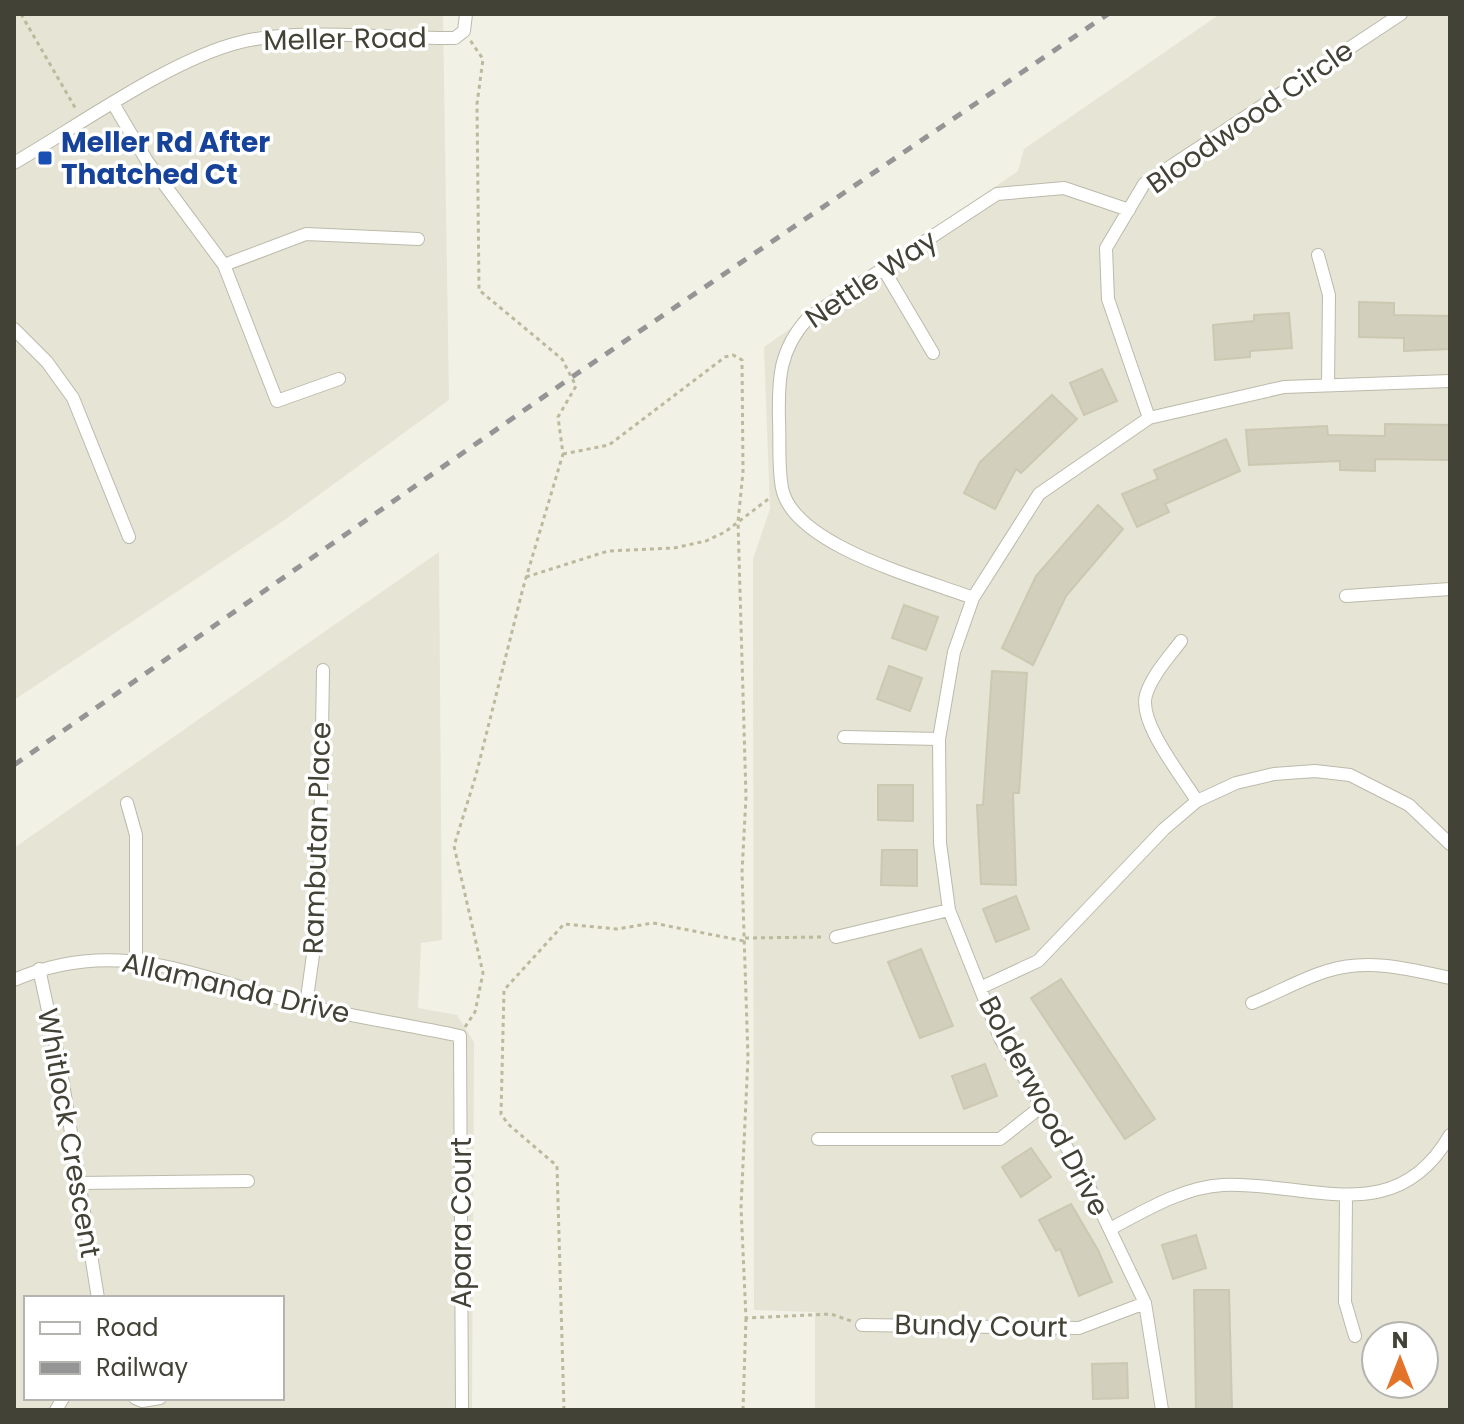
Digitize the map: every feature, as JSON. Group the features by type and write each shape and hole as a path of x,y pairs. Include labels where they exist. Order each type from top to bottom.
{"street":[{"path":"464,31 466,14"},
{"name":"Bloodwood Circle","path":"1149,418 1108,299 1106,248 1144,184 1401,14"},
{"name":"Meller Road","path":"14,163 206,54 240,43 297,37 455,38 464,31"},
{"path":"114,105 147,161 224,265 277,401 339,379"},
{"name":"Nettle Way","path":"782,489 778,380 788,345 808,318 997,194 1064,188 1129,210"},
{"path":"224,265 306,234 418,239"},
{"path":"1318,255 1329,295 1328,385"},
{"path":"884,270 933,353"},
{"path":"14,329 47,362 73,398 129,537"},
{"name":"Bolderwood Drive","path":"1162,1410 1145,1303 1084,1176 1000,1038 949,910 940,843 939,739 954,652 973,598 1039,494 1149,418 1284,387 1450,381"},
{"path":"782,489 795,512 829,542 973,598"},
{"path":"1346,596 1450,589"},
{"path":"1181,641 1146,693 1144,707 1148,724 1197,801"},
{"name":"Rambutan Place","path":"306,1005 319,912 323,670"},
{"path":"844,737 939,739"},
{"path":"980,988 1038,961 1164,829 1197,801 1236,783 1274,774 1315,771 1350,775 1409,805 1450,844"},
{"path":"127,803 136,835 136,959"},
{"path":"836,937 949,910"},
{"name":"Allamanda Drive","path":"14,980 39,969 99,959 136,959 306,1005 460,1036"},
{"path":"1252,1003 1324,972 1349,966 1393,966 1450,978"},
{"name":"Whitlock Crescent","path":"39,969 60,1065 98,1296"},
{"name":"Apara Court","path":"460,1036 462,1410"},
{"path":"818,1139 1000,1139 1042,1106"},
{"path":"1110,1229 1165,1201 1222,1185 1276,1187 1346,1197 1370,1196 1412,1178 1429,1164 1450,1135"},
{"path":"79,1183 248,1181"},
{"path":"1346,1197 1345,1302 1355,1336"},
{"name":"Bundy Court","path":"862,1325 1079,1328 1145,1303"}],"path":[{"path":"21,14 84,122"},
{"path":"460,1036 475,1012 483,973 454,846 476,775 526,577 563,454 558,417 576,386 562,359 479,290 477,104 483,59 464,31"},
{"path":"563,454 609,445 725,357 733,355 742,360 743,472 738,522 746,781 742,872 748,1058 741,1207 746,1318 743,1410"},
{"path":"526,577 617,549 693,545 725,532 782,489"},
{"path":"564,1410 557,1166 508,1124 501,1114 504,990 564,924 617,929 653,923 745,939 836,937"},
{"path":"746,1318 831,1314 862,1325"}],"shaded area":[{"path":"14,14 443,14 449,400 283,521 14,700"},
{"path":"1220,14 1450,14 1450,1410 815,1410 815,1312 754,1310 753,559 770,509 764,347 1018,171 1024,149"},
{"path":"439,552 442,940 421,943 418,1008 457,1015 474,1042 472,1410 14,1410 14,848"}],"building":[{"path":"1359,302 1394,303 1394,315 1450,316 1450,349 1404,351 1404,338 1359,337"},
{"path":"1289,313 1292,348 1250,351 1250,357 1215,360 1213,325 1254,321 1254,315"},
{"path":"1102,369 1117,401 1084,415 1070,383"},
{"path":"1052,395 1077,419 1021,473 1016,469 995,509 964,493 980,462"},
{"path":"1385,424 1450,425 1450,460 1375,459 1375,471 1340,470 1340,461 1249,465 1246,430 1327,426 1328,435 1385,436"},
{"path":"1226,439 1240,471 1165,504 1169,512 1137,527 1122,494 1158,479 1154,470"},
{"path":"1098,505 1123,529 1066,596 1033,665 1002,648 1036,576"},
{"path":"904,605 938,617 926,650 892,638"},
{"path":"889,666 922,678 910,711 877,699"},
{"path":"992,671 1027,673 1019,793 1013,793 1016,885 981,884 977,805 983,805"},
{"path":"878,785 913,785 913,821 878,820"},
{"path":"882,850 917,850 917,886 881,885"},
{"path":"1016,896 1029,929 996,942 983,909"},
{"path":"921,949 953,1026 920,1038 888,962"},
{"path":"1061,979 1155,1119 1125,1139 1031,998"},
{"path":"985,1064 997,1096 964,1109 952,1076"},
{"path":"1031,1148 1051,1177 1021,1197 1002,1167"},
{"path":"1071,1204 1098,1250 1112,1282 1079,1296 1060,1249 1056,1251 1039,1220"},
{"path":"1196,1235 1206,1268 1173,1279 1162,1245"},
{"path":"1194,1290 1229,1290 1232,1410 1196,1410"},
{"path":"1127,1363 1128,1398 1093,1399 1092,1364"}],"railway":[{"path":"14,765 572,377 1108,14"}],"place":[{"name":"Meller Rd After Thatched Ct","path":"45,158"}]}
